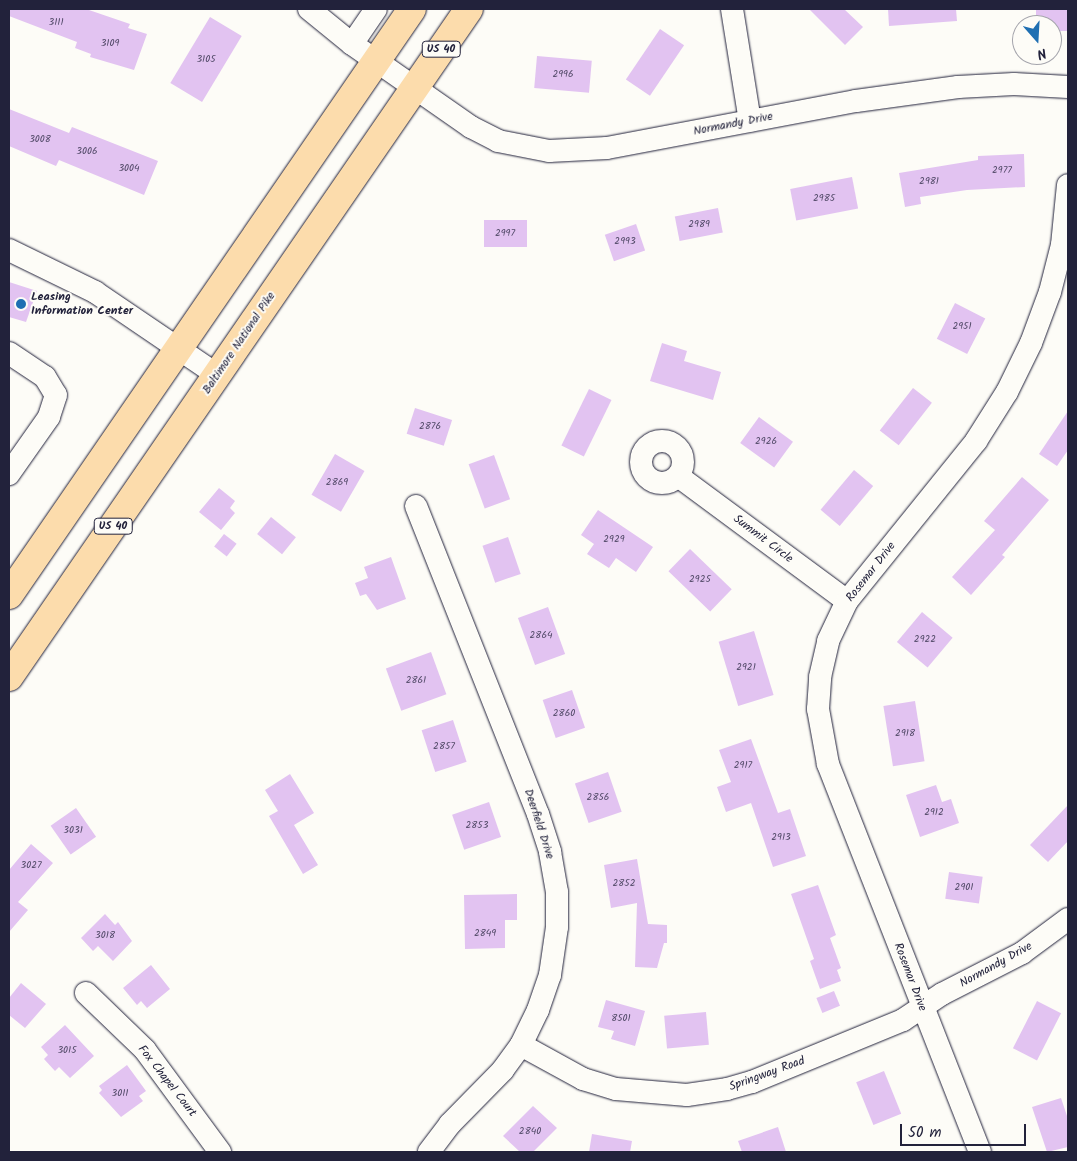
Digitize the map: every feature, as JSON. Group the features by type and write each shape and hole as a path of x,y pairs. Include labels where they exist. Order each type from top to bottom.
{"main road":[{"path":"9,595 412,9"},
{"name":"Baltimore National Pike","path":"9,677 469,9"}],"street":[{"name":"Normandy Drive","path":"309,9 376,62 471,128 498,140 549,151 607,148 856,101 958,87 1014,84 1068,86"},
{"path":"352,44 376,9"},
{"path":"732,9 750,121"},
{"name":"Rosemar Drive","path":"980,1152 828,764 821,739 818,709 820,677 828,641 847,601 976,441 1007,392 1031,343 1050,292 1062,245 1068,185"},
{"path":"9,250 60,273 180,347 217,375"},
{"path":"9,353 45,377 56,395 49,417 9,474"},
{"name":"Summit Circle","path":"678,476 847,601"},
{"name":"Deerfield Drive","path":"416,506 550,852 557,901 552,966 538,1010 521,1045 503,1070 450,1124 429,1152"},
{"name":"Normandy Drive","path":"922,1008 1022,953 1068,919"},
{"name":"Fox Chapel Court","path":"86,993 145,1050 220,1152"},
{"name":"Springway Road","path":"521,1045 583,1079 616,1089 652,1094 709,1093 752,1082 903,1020 922,1008"}],"building":[{"path":"9,9 86,9 130,24 128,28 147,34 134,70 90,57 91,54 75,48 77,42 9,16"},
{"path":"809,9 844,9 863,27 845,45"},
{"path":"888,9 956,9 957,21 889,26"},
{"path":"1036,9 1068,9 1068,31 1062,31 1062,15 1036,15"},
{"path":"210,17 242,36 202,102 170,83"},
{"path":"660,29 684,45 650,96 626,80"},
{"path":"537,56 592,61 589,93 534,88"},
{"path":"9,109 69,133 72,127 158,161 144,195 59,160 56,166 9,146"},
{"path":"1024,154 1025,187 967,190 920,197 921,204 905,207 899,173 978,160 978,156"},
{"path":"852,177 858,208 796,220 790,189"},
{"path":"718,208 723,233 680,241 675,216"},
{"path":"484,220 527,220 527,247 484,247"},
{"path":"636,224 645,250 614,261 605,235"},
{"name":"Leasing Information Center","path":"9,282 37,291 26,322 9,317"},
{"path":"955,303 985,318 967,354 937,339"},
{"path":"662,343 687,351 684,361 721,372 713,400 650,381"},
{"path":"913,388 932,403 899,445 880,431"},
{"path":"589,389 611,400 584,457 561,446"},
{"path":"415,408 452,420 444,446 407,434"},
{"path":"1068,411 1068,450 1057,466 1039,454"},
{"path":"759,417 793,442 774,468 740,443"},
{"path":"335,454 364,471 341,512 312,495"},
{"path":"494,455 510,499 485,508 469,464"},
{"path":"854,470 873,486 840,526 821,510"},
{"path":"1022,477 1049,500 1002,555 1005,557 971,595 952,577 995,530 984,521"},
{"path":"219,488 235,501 230,508 235,513 221,530 199,512"},
{"path":"598,510 653,547 636,572 616,558 609,568 587,554 594,544 581,535"},
{"path":"271,517 296,537 282,554 257,534"},
{"path":"224,534 237,544 227,556 214,547"},
{"path":"508,537 521,574 495,583 482,546"},
{"path":"690,549 732,589 710,612 668,571"},
{"path":"391,557 406,599 377,610 366,594 360,596 355,583 368,578 364,567"},
{"path":"548,607 565,654 535,665 518,618"},
{"path":"922,612 953,638 928,668 897,642"},
{"path":"754,631 774,695 738,706 719,642"},
{"path":"431,652 446,694 401,711 386,668"},
{"path":"572,690 585,728 556,738 543,700"},
{"path":"915,701 925,761 893,766 883,706"},
{"path":"453,720 467,762 435,772 422,730"},
{"path":"751,739 778,813 790,809 806,856 773,867 751,803 726,812 717,787 731,782 719,750"},
{"path":"608,772 622,812 589,823 575,783"},
{"path":"290,774 314,813 294,825 318,865 303,874 269,816 278,811 265,790"},
{"path":"936,785 942,802 951,799 959,823 920,837 906,795"},
{"path":"489,802 501,837 464,850 452,815"},
{"path":"1068,805 1068,841 1048,862 1030,845"},
{"path":"76,808 96,837 71,854 51,826"},
{"path":"31,844 53,863 18,902 28,910 9,932 9,870"},
{"path":"637,859 648,924 667,925 667,943 664,943 657,968 635,967 637,903 611,908 604,865"},
{"path":"949,872 983,877 979,903 945,899"},
{"path":"818,885 836,935 830,938 841,968 837,970 841,981 820,989 810,961 814,959 791,894"},
{"path":"517,894 517,920 505,920 505,948 465,949 464,895"},
{"path":"105,914 115,925 118,922 132,941 113,961 98,946 93,951 81,938"},
{"path":"151,965 170,989 147,1008 141,1001 137,1005 123,988"},
{"path":"21,983 46,1004 25,1028 9,1015 9,998"},
{"path":"834,991 840,1006 822,1013 816,998"},
{"path":"606,1000 645,1011 635,1046 611,1039 614,1031 598,1027"},
{"path":"1037,1001 1061,1013 1037,1060 1013,1048"},
{"path":"706,1012 709,1045 667,1049 664,1016"},
{"path":"65,1025 94,1056 70,1078 59,1067 55,1071 44,1059 48,1055 41,1047"},
{"path":"127,1065 146,1091 139,1096 143,1101 121,1117 99,1093 102,1090 99,1086"},
{"path":"884,1071 901,1114 873,1125 856,1082"},
{"path":"1061,1098 1068,1119 1068,1147 1047,1152 1032,1107"},
{"path":"533,1106 557,1128 533,1152 520,1152 503,1136"},
{"path":"778,1127 786,1152 742,1152 738,1141"},
{"path":"592,1134 632,1141 630,1152 589,1152"}],"place":[{"name":"Leasing Information Center","path":"21,304"}]}
